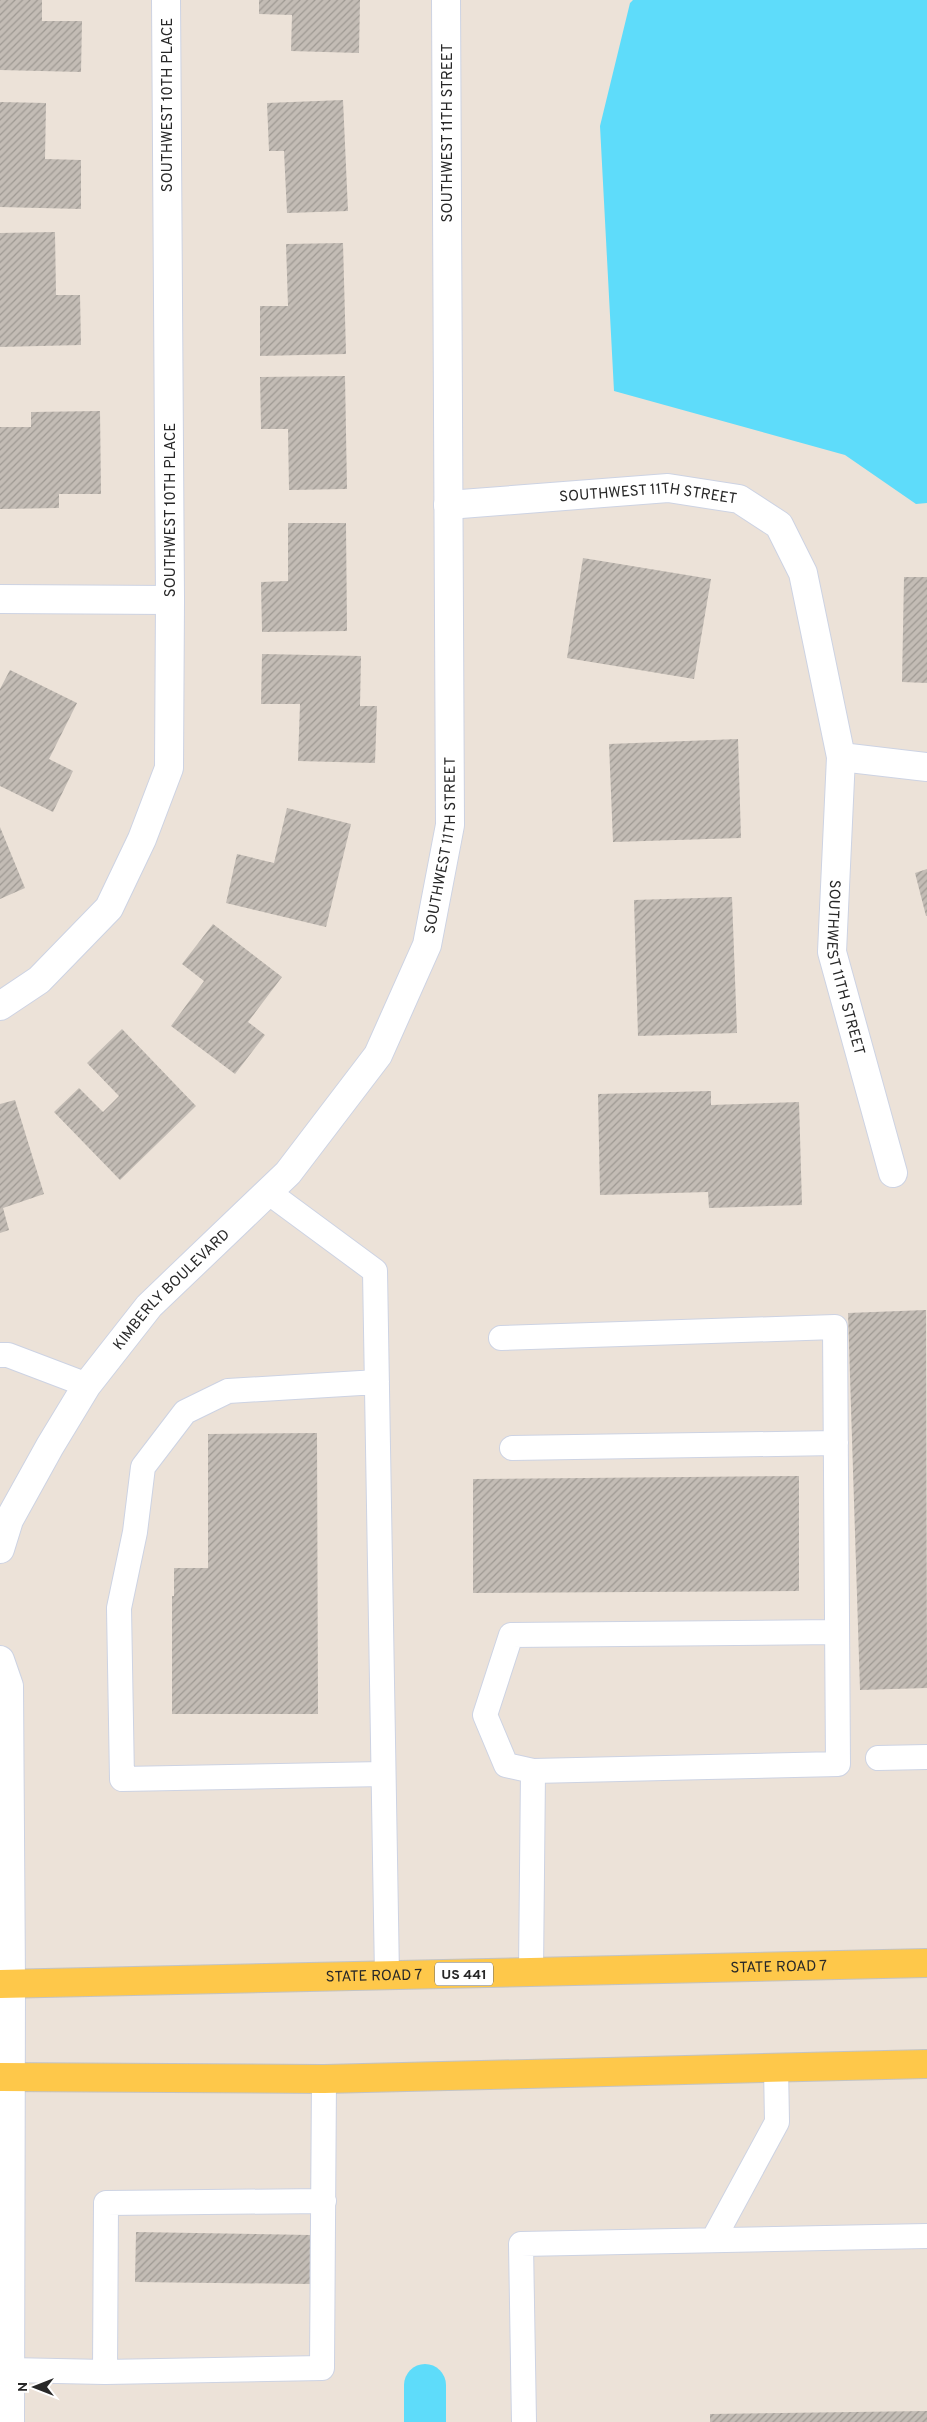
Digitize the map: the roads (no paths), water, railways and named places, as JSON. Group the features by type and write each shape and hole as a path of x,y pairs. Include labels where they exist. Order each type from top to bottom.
{"main road":[{"name":"STATE ROAD 7","path":"6,1984 927,1963"},
{"path":"6,2077 324,2079 927,2064"}],"street":[{"name":"SOUTHWEST 10TH PLACE","path":"0,1006 39,980 109,908 142,840 169,768 170,600 166,0"},
{"name":"SOUTHWEST 11TH STREET","path":"378,1054 427,946 450,825 446,0"},
{"name":"SOUTHWEST 11TH STREET","path":"448,505 668,488 739,499 779,525 803,572 841,757 832,952 893,1173"},
{"path":"0,599 170,600"},
{"path":"841,757 927,767"},
{"name":"KIMBERLY BOULEVARD","path":"0,1548 9,1520 50,1446 87,1385 149,1306 288,1173 378,1054"},
{"path":"0,1660 9,1686 6,2077 10,2422"}],"lane":[{"path":"268,1192 374,1271 387,1976"},
{"path":"502,1338 835,1328 838,1764 533,1771 506,1765 485,1715 512,1635 837,1632"},
{"path":"0,1355 8,1354 87,1385"},
{"path":"377,1382 228,1391 185,1412 144,1467 136,1532 119,1608 122,1779 383,1774"},
{"path":"512,1448 836,1443"},
{"path":"878,1758 927,1757"},
{"path":"531,1972 533,1771"},
{"path":"713,2240 777,2122 776,2067"},
{"path":"9,2370 105,2372 322,2368 324,2079"},
{"path":"105,2372 106,2203 324,2201"},
{"path":"524,2422 521,2244 927,2236"}],"water":[{"path":"633,0 927,0 927,503 916,504 845,455 614,391 600,126 630,3"}],"waterway":[{"path":"425,2385 425,2422"}]}
